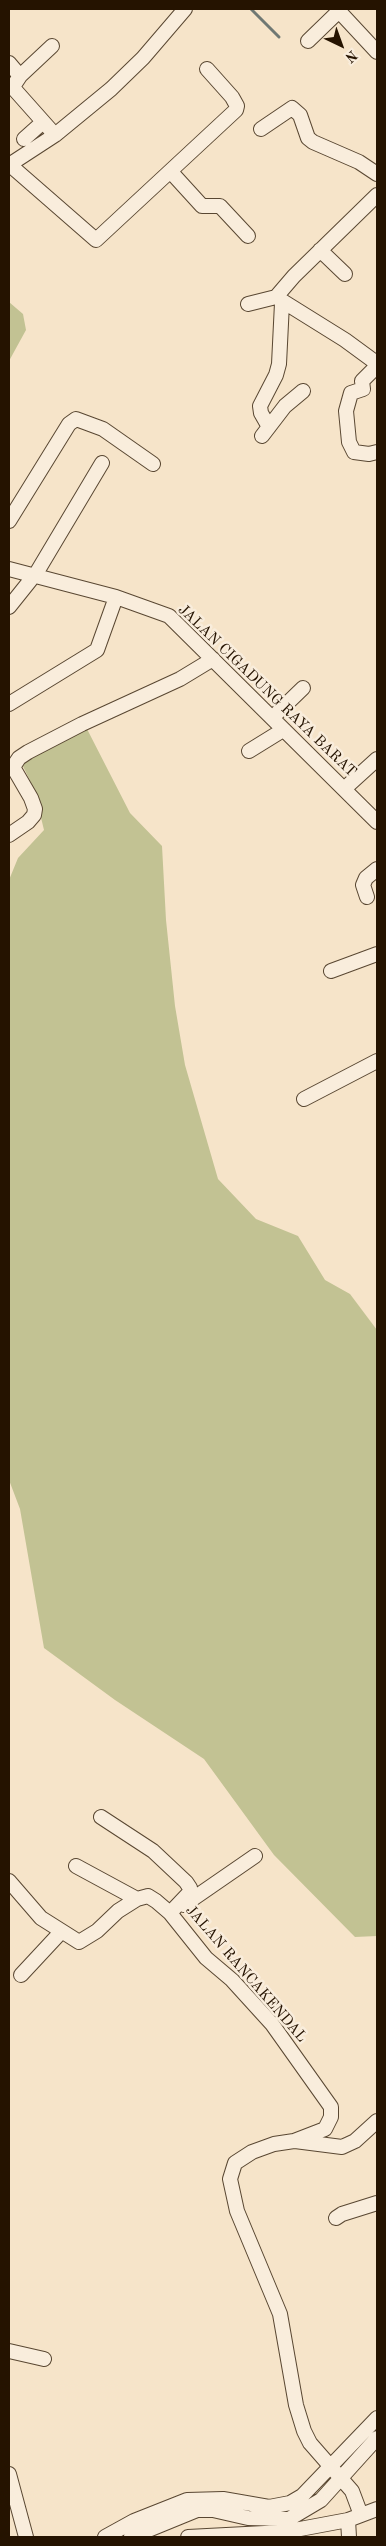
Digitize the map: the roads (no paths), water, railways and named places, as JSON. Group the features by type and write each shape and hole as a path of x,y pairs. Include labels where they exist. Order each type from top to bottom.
{"street":[{"path":"185,9 128,73 54,135 9,165 96,240 236,110 237,106 232,98 207,69"},
{"path":"308,41 338,10 377,52"},
{"path":"52,46 20,76 14,85 15,90 54,135"},
{"path":"9,63 20,76"},
{"path":"261,130 292,108 300,115 308,138 359,162 377,174"},
{"path":"24,139 43,122"},
{"path":"171,172 202,206 220,206 248,236"},
{"path":"302,391 285,406 266,431 260,413 260,406 276,375 279,364 279,300 294,276 377,195"},
{"path":"320,250 346,274"},
{"path":"248,304 279,300 376,361 376,367 362,381 363,389 351,393 346,411 349,442 354,452 368,454 377,452"},
{"path":"9,521 69,424 76,420 103,430 153,464"},
{"path":"9,608 34,576 102,463"},
{"name":"JALAN CIGADUNG RAYA BARAT","path":"9,569 116,597 169,616 377,822"},
{"path":"9,704 97,650 116,597"},
{"path":"9,835 28,822 34,815 35,809 31,798 11,769 19,758 82,724 180,679 213,659"},
{"path":"272,718 303,688"},
{"path":"249,751 283,730"},
{"path":"344,789 377,759"},
{"path":"367,897 363,885 366,878 377,870"},
{"path":"331,971 377,954"},
{"path":"304,1099 377,1061"},
{"path":"101,1817 153,1851 186,1882 190,1888 189,1893 172,1915"},
{"path":"172,1915 186,1902 255,1856"},
{"name":"JALAN RANCAKENDAL","path":"76,1866 137,1898 148,1896 172,1915 206,1958 232,1980 272,2024 331,2107 331,2117 325,2129 294,2141 274,2144 240,2159 232,2168 230,2179 237,2212 280,2314 300,2422 310,2443 332,2466 356,2498 349,2519 349,2537"},
{"path":"9,1881 41,1918 60,1932 79,1942 137,1898"},
{"path":"22,1975 60,1932"},
{"path":"294,2141 342,2147 356,2141 377,2121"},
{"path":"336,2218 342,2214 377,2203"},
{"path":"9,2352 44,2359"},
{"path":"105,2537 188,2506 223,2499 281,2506 302,2496 377,2418"},
{"path":"188,2506 248,2518 289,2519 312,2507 342,2479 362,2453 377,2438"},
{"path":"9,2474 26,2537"},
{"path":"188,2537 284,2532 349,2519 377,2509"},
{"path":"137,2536 166,2514"},
{"path":"332,2537 349,2519"}],"waterway":[{"path":"251,9 279,37"}]}
